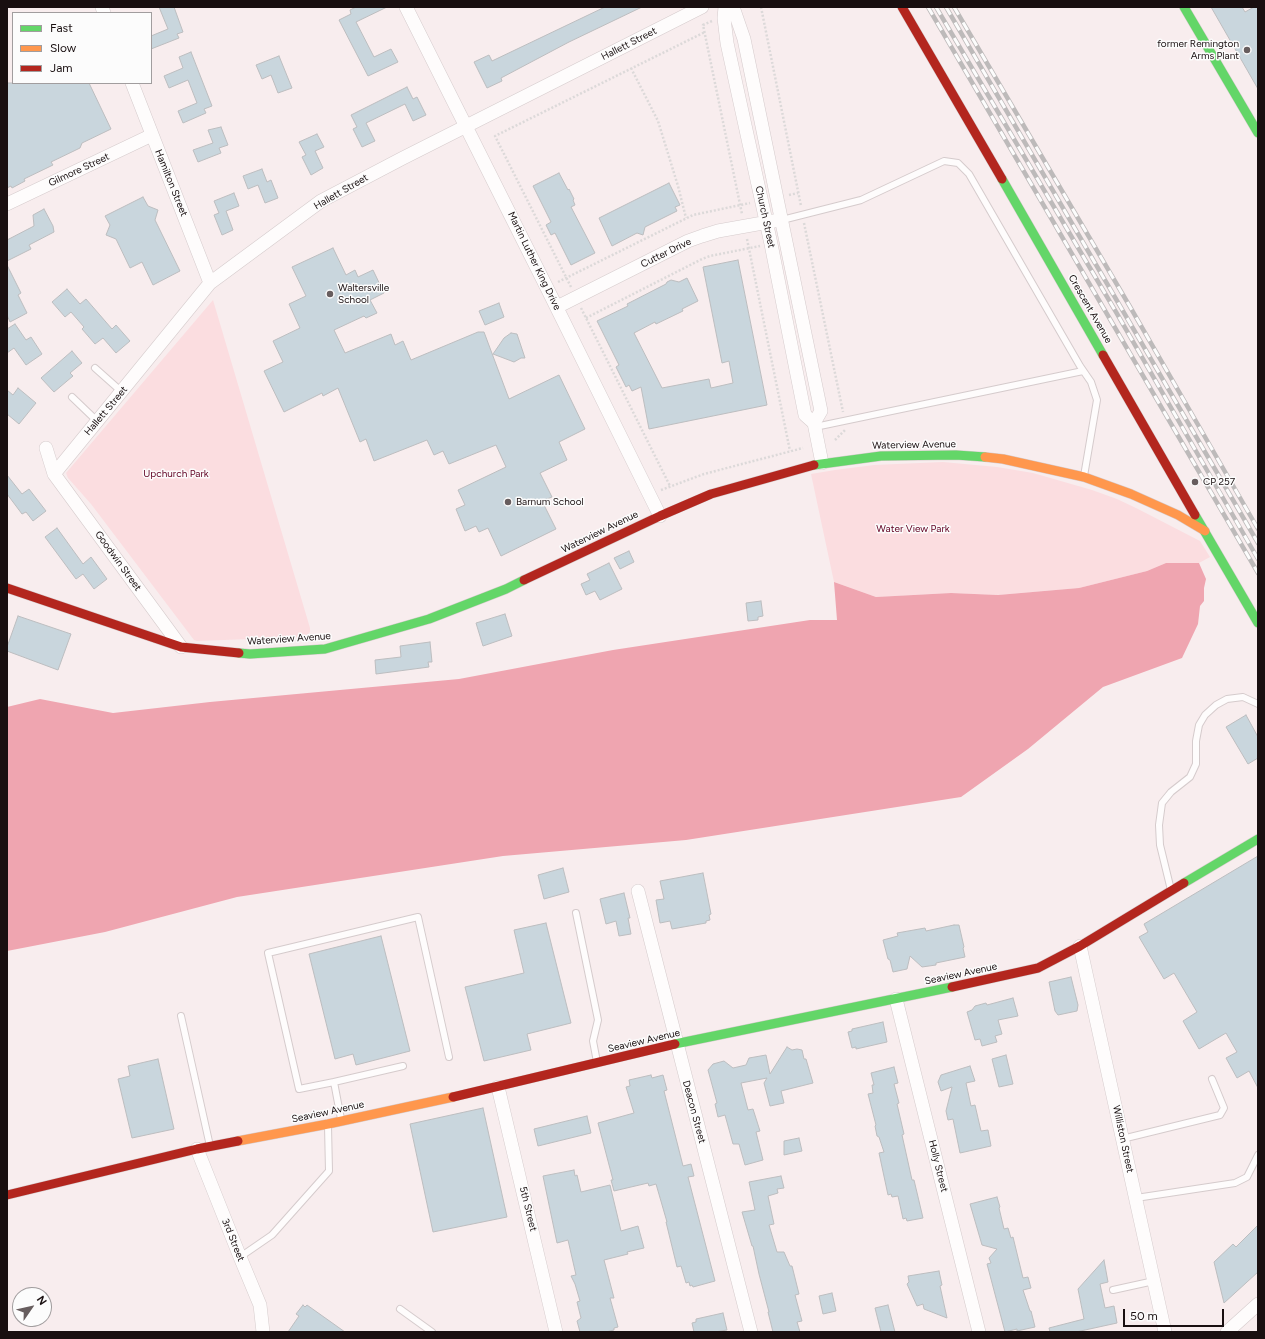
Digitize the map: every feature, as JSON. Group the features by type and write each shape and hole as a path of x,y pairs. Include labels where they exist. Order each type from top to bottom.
{"street":[{"name":"Martin Luther King Drive","path":"406,7 660,516"},
{"name":"Hallett Street","path":"54,474 210,283 321,201 702,7"},
{"name":"Church Street","path":"725,7 724,18 727,43 762,201 805,415 815,425"},
{"name":"Church Street","path":"733,7 744,39 821,411 815,425 822,463"},
{"name":"Crescent Avenue","path":"902,7 1258,623"},
{"path":"1184,7 1258,133"},
{"name":"Hamilton Street","path":"132,84 210,283"},
{"name":"Gilmore Street","path":"7,204 152,135"},
{"name":"Cutter Drive","path":"557,307 702,236 782,220"},
{"name":"Goodwin Street","path":"46,448 54,474 181,648"},
{"name":"Waterview Avenue","path":"7,588 181,648 250,654 324,649 429,619 506,589 660,516 711,494 792,470 822,463 881,456 956,455 1003,459 1025,463 1084,477 1150,502 1178,515 1205,531"},
{"name":"Seaview Avenue","path":"7,1195 210,1147 328,1124 498,1087 677,1044 1038,968 1080,946 1258,839"},
{"name":"Deacon Street","path":"638,892 752,1332"},
{"name":"Williston Street","path":"1080,946 1165,1332"},
{"name":"Holly Street","path":"896,999 979,1332"},
{"name":"5th Street","path":"498,1087 556,1332"},
{"name":"3rd Street","path":"197,1150 260,1305 263,1332"},
{"path":"1227,1332 1258,1304"}],"lane":[{"path":"782,220 861,200 944,161 958,163 969,174 1090,382 1098,400 1084,477"},
{"path":"95,368 122,392"},
{"path":"815,425 1083,371"},
{"path":"72,397 97,421"},
{"path":"1172,891 1160,845 1158,825 1162,803 1171,792 1190,777 1196,764 1196,741 1199,725 1205,715 1216,705 1227,699 1243,697 1258,704"},
{"path":"576,913 598,1020 593,1041 597,1063"},
{"path":"404,1066 299,1089 268,953 418,917 449,1057"},
{"path":"180,1016 210,1147"},
{"path":"1122,1139 1220,1114 1224,1108 1212,1079"},
{"path":"334,1082 341,1121"},
{"path":"240,1257 272,1235 329,1171 328,1124"},
{"path":"1136,1198 1235,1183 1247,1177 1258,1155"},
{"path":"1113,1290 1154,1281"},
{"path":"400,1309 432,1332"}],"path":[{"path":"670,486 495,136 705,32"},
{"path":"631,68 658,121 686,218"},
{"path":"777,197 798,193"},
{"path":"547,288 693,214 762,201"},
{"path":"786,241 807,236"},
{"path":"586,318 702,259 710,256 771,244"},
{"path":"649,494 704,474 803,448"}],"green space":[{"name":"Upchurch Park","path":"213,300 310,628 310,632 305,637 194,640 91,504 68,478 66,473"},
{"name":"Water View Park","path":"943,462 997,467 1033,473 1092,490 1117,499 1200,541 1210,557 1199,563 1166,563 1147,571 1079,588 998,595 951,593 876,597 834,582 811,474 874,465"}],"shaded area":[{"path":"1166,563 1199,563 1206,579 1204,601 1200,606 1198,624 1182,658 1103,687 1028,749 961,797 686,840 503,856 237,897 105,932 7,951 7,707 40,699 113,713 210,702 459,679 613,650 810,620 837,620 834,582 876,597 951,593 998,595 1079,588 1147,571"}],"building":[{"path":"159,7 174,7 183,32 177,34 179,38 152,49 152,36 168,29"},
{"path":"356,7 387,7 356,22 374,57 391,49 398,62 368,76 339,20 351,14 350,10"},
{"path":"605,7 642,7 569,42 501,78 502,81 487,88 474,62 489,55 492,61"},
{"name":"former Remington Arms Plant","path":"1211,7 1242,7 1245,12 1254,7 1258,7 1258,89"},
{"path":"191,52 212,106 204,109 206,113 183,123 178,111 197,103 188,80 169,88 164,76 183,68 179,57"},
{"path":"279,56 292,88 278,93 271,75 262,79 256,65"},
{"path":"7,83 89,84 111,129 82,143 80,148 51,162 53,165 24,179 25,181 12,188 11,186 7,188"},
{"path":"407,87 413,99 417,97 426,115 413,121 405,104 366,123 375,141 362,147 353,129 357,127 351,115"},
{"path":"221,127 228,145 219,148 221,153 198,162 193,150 213,143 208,130"},
{"path":"317,134 324,147 315,151 323,168 311,175 302,157 306,155 299,142"},
{"path":"262,169 267,182 271,180 278,198 265,203 258,185 248,189 243,176"},
{"path":"559,173 574,199 575,205 571,207 595,253 571,265 555,233 551,235 546,225 551,222 533,186"},
{"path":"669,183 680,205 675,207 677,211 645,227 643,235 637,233 612,246 599,218"},
{"path":"234,193 239,206 226,211 233,230 222,235 214,215 219,213 214,201"},
{"path":"143,197 148,206 158,210 155,220 180,271 153,285 142,262 130,268 116,239 106,235 110,225 105,216"},
{"path":"44,209 53,226 54,232 29,245 31,249 7,261 7,240 34,226 33,215"},
{"path":"333,248 346,275 355,270 358,277 373,270 384,293 370,300 377,313 366,318 364,316 334,330 345,353 391,334 395,345 403,341 411,360 478,332 484,332 509,399 559,375 585,429 559,442 567,460 540,473 552,497 542,501 556,529 501,556 488,528 479,532 476,526 465,531 456,509 465,505 458,490 506,467 496,445 449,464 443,451 434,455 427,440 374,461 366,439 360,442 338,388 323,396 322,393 284,412 264,371 283,362 273,341 300,328 289,304 306,296 292,267"},
{"path":"738,260 767,405 649,429 641,387 632,391 629,385 626,387 616,367 619,365 597,321 628,306 627,304 671,280 679,282 687,278 698,301 682,309 683,311 656,324 655,322 634,333 662,388 709,379 711,388 733,383 729,361 722,363 703,267"},
{"path":"7,265 21,293 18,295 27,313 10,322 7,315"},
{"path":"67,289 80,304 86,299 112,329 116,325 130,341 116,353 103,338 95,344 82,329 84,327 71,312 65,317 52,302"},
{"path":"499,303 504,317 485,325 479,311"},
{"path":"15,324 26,340 31,337 42,354 26,365 14,348 7,353 7,329"},
{"path":"511,333 517,334 525,358 521,358 514,362 493,354 504,338"},
{"path":"72,351 82,363 70,373 73,376 54,392 41,378"},
{"path":"18,388 36,403 19,424 7,414 7,390 13,395"},
{"path":"7,475 22,494 29,489 46,511 33,521 26,512 22,514 7,494"},
{"path":"57,528 83,564 91,557 107,579 94,589 83,574 76,579 45,537"},
{"path":"629,551 634,562 620,569 614,558"},
{"path":"609,563 622,589 600,600 595,591 586,595 581,584 590,580 587,574"},
{"path":"761,601 763,616 758,617 758,620 748,621 746,603"},
{"path":"505,614 512,636 483,646 476,623"},
{"path":"18,616 71,634 58,670 7,651"},
{"path":"430,642 432,662 428,662 429,667 376,674 375,660 401,657 400,646"},
{"path":"1246,715 1258,737 1258,758 1248,764 1226,727"},
{"path":"1258,856 1258,1088 1249,1071 1237,1078 1226,1058 1237,1052 1226,1033 1199,1049 1183,1021 1197,1012 1174,973 1164,979 1139,937 1148,932 1144,924"},
{"path":"563,868 569,892 544,899 538,875"},
{"path":"703,873 711,914 709,915 710,920 706,921 706,923 672,929 670,921 660,923 656,900 664,899 660,881"},
{"path":"624,893 630,918 628,918 631,934 619,936 616,921 606,924 600,899"},
{"path":"546,923 571,1023 527,1034 531,1050 484,1061 465,987 524,973 514,930"},
{"path":"959,925 965,957 936,963 936,965 922,967 910,956 907,969 893,972 883,940 898,936 897,933 925,928 926,931"},
{"path":"381,936 410,1051 356,1065 353,1054 335,1059 309,954"},
{"path":"1071,977 1078,1005 1077,1011 1058,1015 1055,1011 1049,982"},
{"path":"1013,998 1018,1016 998,1020 1002,1034 995,1036 997,1042 982,1046 980,1039 975,1040 967,1012 972,1010 975,1006 986,1003 987,1005"},
{"path":"883,1022 887,1042 856,1049 856,1047 852,1048 848,1032 852,1031 852,1029"},
{"path":"787,1047 792,1050 802,1050 813,1083 781,1091 784,1103 770,1106 764,1083 767,1078 741,1083 748,1110 753,1109 760,1131 756,1132 763,1160 745,1165 739,1144 733,1144 725,1115 718,1117 715,1104 717,1103 708,1070 713,1064 724,1061 733,1068 746,1065 749,1058 766,1055 770,1074"},
{"path":"1006,1055 1013,1084 999,1087 992,1059"},
{"path":"158,1059 174,1129 132,1138 118,1079 130,1076 128,1066"},
{"path":"970,1066 975,1081 966,1083 971,1106 975,1105 981,1131 988,1130 991,1146 960,1153 953,1119 948,1120 946,1111 952,1087 941,1091 938,1082 941,1075"},
{"path":"894,1067 898,1083 894,1084 904,1134 902,1135 912,1180 914,1180 923,1218 907,1221 906,1218 903,1219 898,1196 892,1197 891,1194 888,1195 879,1153 884,1152 879,1137 877,1136 876,1125 868,1094 873,1093 872,1085 874,1085 871,1073"},
{"path":"651,1075 652,1078 663,1075 667,1090 664,1091 683,1166 691,1164 694,1176 688,1177 715,1281 693,1287 692,1285 690,1286 689,1282 686,1283 681,1266 677,1267 667,1222 656,1184 649,1186 648,1183 614,1191 611,1180 613,1180 598,1123 634,1113 626,1087 630,1086 629,1080"},
{"path":"483,1108 507,1217 433,1232 410,1124"},
{"path":"587,1116 591,1133 538,1146 534,1129"},
{"path":"799,1138 802,1151 784,1155 784,1141"},
{"path":"574,1170 575,1176 577,1175 581,1192 610,1185 621,1231 638,1226 644,1248 604,1260 614,1298 610,1298 618,1327 614,1328 614,1330 606,1332 580,1332 577,1321 581,1318 577,1302 580,1301 571,1276 576,1275 568,1240 557,1243 543,1176"},
{"path":"781,1176 784,1188 777,1189 778,1193 768,1196 774,1224 769,1225 777,1252 784,1252 790,1266 792,1266 799,1294 795,1295 802,1321 797,1322 800,1332 773,1332 753,1246 742,1212 755,1210 749,1182"},
{"path":"997,1197 1004,1229 1008,1228 1011,1238 1013,1237 1023,1278 1028,1277 1031,1288 1023,1290 1035,1327 1017,1331 1017,1329 1005,1332 987,1264 991,1263 989,1258 997,1249 982,1245 970,1204"},
{"path":"1258,1225 1258,1272 1224,1303 1214,1262 1233,1244 1236,1247"},
{"path":"1104,1260 1108,1282 1100,1284 1105,1308 1114,1306 1117,1323 1076,1332 1050,1332 1049,1328 1084,1319 1078,1289"},
{"path":"939,1271 942,1285 940,1286 947,1318 924,1309 923,1304 917,1306 907,1284 909,1282 908,1276"},
{"path":"832,1293 836,1311 823,1314 819,1296"},
{"path":"303,1305 305,1307 307,1305 345,1332 288,1332 299,1316 296,1314"},
{"path":"888,1305 895,1332 881,1332 875,1308"},
{"path":"723,1313 727,1330 715,1332 694,1332 692,1323 696,1322 696,1319"}],"railway":[{"path":"928,7 1258,573"},
{"path":"936,7 1116,312 1258,559"},
{"path":"946,7 1258,543"},
{"path":"954,7 1129,305 1258,529"}],"traffic: fast":[{"path":"1184,7 1258,133"},
{"path":"1002,179 1103,355"},
{"path":"814,465 881,456 956,455 985,457"},
{"path":"1195,515 1258,623"},
{"path":"239,653 250,654 325,649 429,619 506,589 524,580"},
{"path":"1184,883 1258,839"},
{"path":"675,1044 952,987"}],"traffic: slow":[{"path":"985,457 1003,459 1084,477 1131,494 1178,515 1205,531"},
{"path":"238,1141 328,1124 453,1097"}],"traffic: jam":[{"path":"902,7 1002,179"},
{"path":"1103,355 1195,515"},
{"path":"524,580 660,516 711,494 814,465"},
{"path":"7,588 181,647 239,653"},
{"path":"952,987 1038,968 1080,946 1184,883"},
{"path":"453,1097 675,1044"},
{"path":"7,1195 197,1149 238,1141"}],"place":[{"name":"former Remington Arms Plant","path":"1247,50"},
{"name":"Waltersville School","path":"330,294"},
{"name":"CP 257","path":"1195,482"},
{"name":"Barnum School","path":"508,502"}]}
